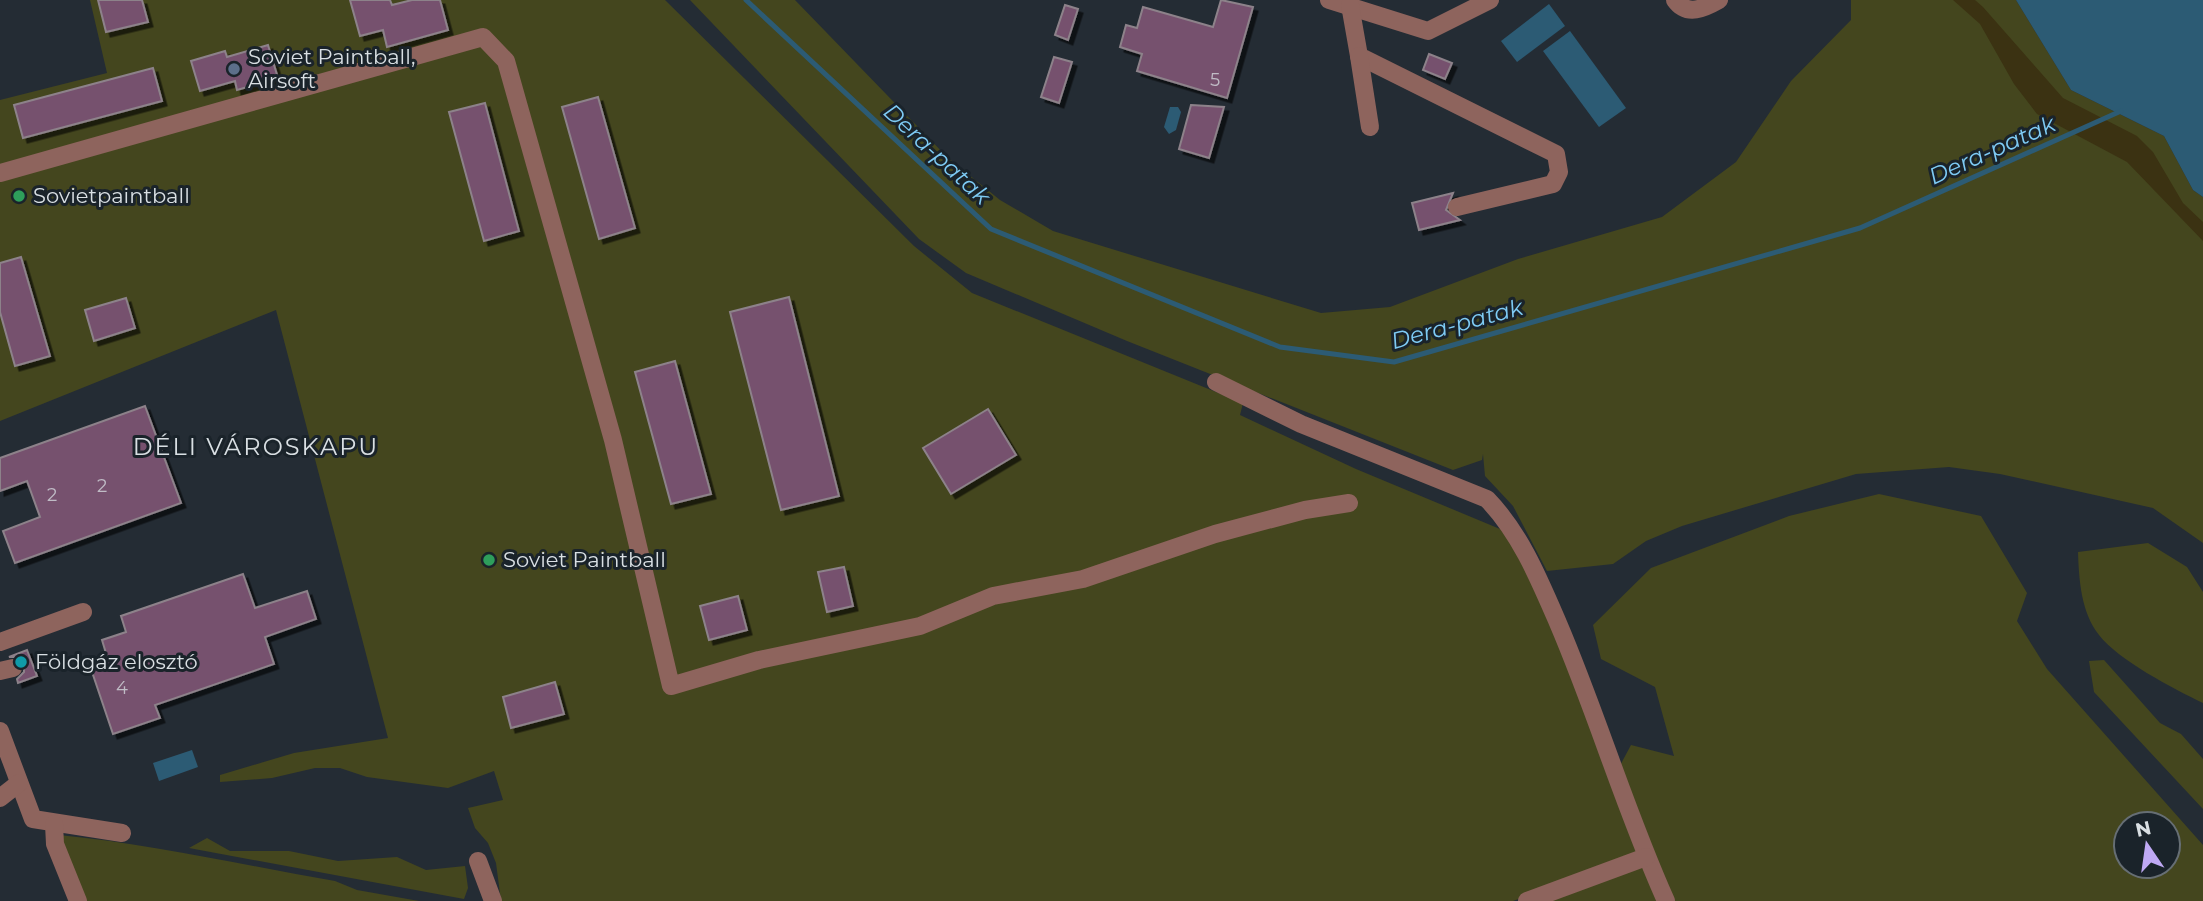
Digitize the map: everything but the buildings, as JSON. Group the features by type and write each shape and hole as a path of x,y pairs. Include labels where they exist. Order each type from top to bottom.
{"street":[{"path":"1329,0 1428,31 1490,0"},
{"path":"1675,0 1679,5 1693,11 1704,9 1719,0"},
{"path":"1350,5 1370,127"},
{"path":"0,173 483,37 506,61 613,440 671,685 759,660 920,626 993,596 1083,579 1215,534 1305,510 1349,503"},
{"path":"1359,55 1451,107 1556,153 1559,173 1553,184 1457,207"},
{"path":"1216,382 1301,424 1487,499 1507,520 1540,582 1581,677 1638,836 1666,901"},
{"path":"0,642 83,612"},
{"path":"0,731 33,819 122,833"},
{"path":"0,797 19,783"},
{"path":"54,824 55,844 78,901"},
{"path":"1527,901 1646,857"},
{"path":"478,860 494,901"}],"green space":[{"path":"90,0 665,0 914,246 972,293 1243,403 1240,415 1356,469 1512,534 1616,773 1631,745 1674,756 1655,687 1601,659 1593,625 1651,568 1789,516 1879,494 1981,516 2027,593 2017,621 2047,669 2172,810 2112,810 2112,880 2182,880 2182,821 2203,845 2203,901 1540,901 1640,855 1513,901 501,901 496,863 488,843 475,828 468,808 503,800 494,771 448,788 367,777 340,768 315,768 272,778 220,782 220,775 294,753 388,738 276,310 0,421 0,100 107,73"},
{"path":"690,0 795,0 947,157 1000,200 1053,231 1321,313 1390,307 1518,259 1662,217 1736,162 1791,81 1851,20 1851,0 2016,0 2071,90 2164,136 2193,190 2203,197 2203,543 2153,508 2000,474 1949,467 1856,474 1682,526 1646,541 1613,564 1547,571 1513,506 1485,476 1483,454 1482,460 1453,470 1127,341 966,273 919,239"},
{"path":"2148,543 2187,567 2203,592 2203,703 2162,682 2119,654 2099,635 2088,616 2080,585 2078,552"},
{"path":"2104,660 2160,723 2181,734 2203,759 2203,809 2094,692 2089,661"},
{"path":"59,835 197,855 335,881 357,890 419,901 69,901"},
{"path":"207,838 230,851 289,851 338,861 397,857 426,870 465,866 468,888 464,899 189,848"}],"sand":[{"path":"1953,0 1975,0 1983,7 2063,98 2137,136 2153,152 2183,203 2203,222 2203,241 2127,162 2037,114 2014,84 1980,24"}],"water":[{"path":"2016,0 2203,0 2203,197 2193,190 2164,136 2071,90"},
{"path":"1549,4 1565,26 1517,62 1501,41"},
{"path":"1570,31 1626,108 1599,127 1543,51"},
{"path":"1170,107 1178,107 1181,112 1176,130 1169,134 1164,127"},
{"path":"192,750 198,767 159,781 153,763"}],"waterway":[{"name":"Dera-patak","path":"746,0 991,229 1280,347 1394,362 1860,228 2121,111"}],"place":[{"name":"Soviet Paintball, Airsoft","path":"234,69"},
{"name":"Sovietpaintball","path":"19,196"},
{"name":"Soviet Paintball","path":"489,560"},
{"name":"Földgáz elosztó","path":"21,662"}],"district":[{"name":"DÉLI VÁROSKAPU","path":"256,447"}]}
